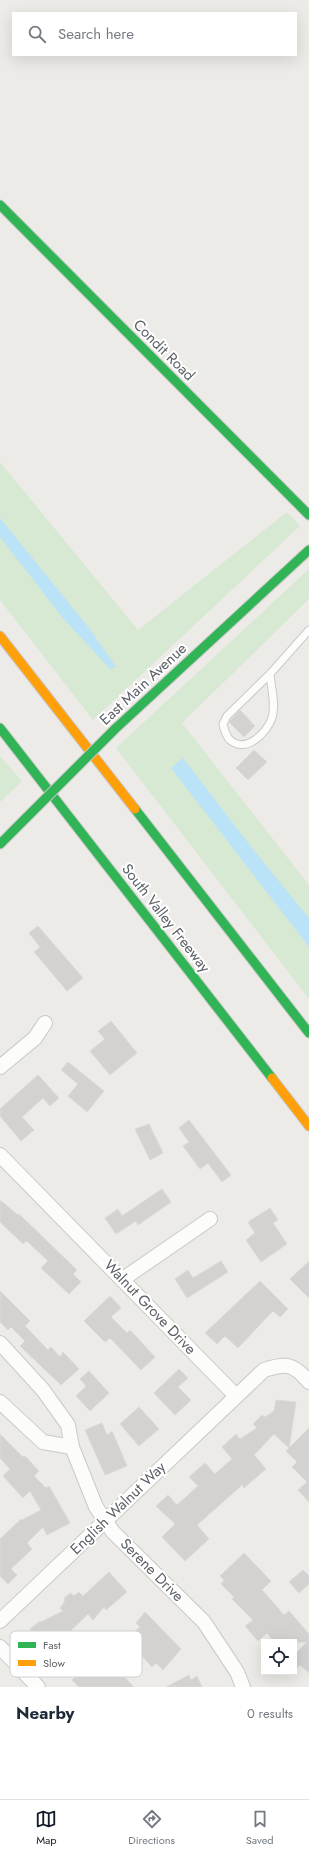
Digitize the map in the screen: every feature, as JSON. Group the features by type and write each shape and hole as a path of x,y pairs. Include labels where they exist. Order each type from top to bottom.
{"main road":[{"name":"Condit Road","path":"0,205 309,514"},
{"name":"East Main Avenue","path":"0,844 115,729 309,550"},
{"path":"0,636 309,1032"},
{"name":"South Valley Freeway","path":"0,728 309,1126"}],"street":[{"path":"0,1067 35,1038 45,1023"},
{"name":"Walnut Grove Drive","path":"0,1156 123,1279 236,1396"},
{"path":"123,1279 210,1219"},
{"name":"Serene Drive","path":"0,1343 42,1390 68,1425 72,1447 96,1506 113,1532 204,1622 237,1672 243,1687"},
{"path":"236,1396 264,1370 282,1365 299,1370 309,1382"},
{"name":"English Walnut Way","path":"0,1621 236,1396"},
{"path":"0,1402 42,1442 72,1447"},
{"path":"0,1647 10,1658"},
{"path":"28,1677 38,1687"}],"lane":[{"path":"270,674 273,709 272,718 266,729 256,740 245,744 229,739 223,724 227,716 270,674 309,630"}],"green space":[{"path":"0,462 138,630 287,512 300,526 93,720 0,600"},
{"path":"309,569 309,599 182,723 309,885 309,999 116,748"},
{"path":"0,756 22,781 0,802"}],"water":[{"path":"0,518 89,628 116,667 110,669 62,617 0,537"},
{"path":"183,758 256,853 309,918 309,947 171,768"}],"building":[{"path":"240,710 255,726 244,737 229,722"},
{"path":"254,750 267,762 248,780 236,768"},
{"path":"38,926 83,978 67,991 34,952 40,947 29,933"},
{"path":"111,1021 137,1053 110,1075 90,1051 105,1039 98,1031"},
{"path":"68,1062 104,1091 87,1112 68,1096 78,1084 61,1070"},
{"path":"38,1075 59,1098 50,1106 43,1098 22,1117 34,1130 21,1141 0,1116 0,1109"},
{"path":"189,1120 231,1175 222,1182 208,1163 200,1169 183,1146 189,1142 179,1128"},
{"path":"149,1124 163,1153 150,1160 135,1129"},
{"path":"162,1189 171,1202 138,1225 136,1221 116,1234 105,1218 118,1209 122,1216"},
{"path":"0,1200 18,1215 19,1214 77,1270 73,1274 81,1282 69,1294 41,1268 48,1261 27,1241 23,1244 0,1222"},
{"path":"270,1208 278,1220 273,1223 287,1244 261,1262 246,1240 255,1233 248,1222"},
{"path":"221,1261 228,1272 187,1298 175,1279 188,1270 193,1278"},
{"path":"309,1261 309,1298 290,1279"},
{"path":"260,1281 288,1309 280,1317 273,1311 238,1348 225,1336 217,1344 205,1333"},
{"path":"0,1291 30,1321 25,1326 48,1350 51,1347 60,1357 63,1352 79,1369 61,1385 20,1346 25,1341 11,1327 8,1330 0,1322"},
{"path":"110,1296 121,1308 111,1317 127,1333 130,1330 155,1357 141,1370 110,1338 105,1342 84,1321"},
{"path":"179,1369 188,1378 178,1387 191,1400 175,1415 154,1393"},
{"path":"89,1371 109,1393 90,1411 76,1396 86,1386 80,1379"},
{"path":"276,1400 296,1402 289,1448 274,1434 254,1455 266,1469 244,1488 242,1485 197,1525 209,1539 185,1561 162,1537 175,1524 156,1506 168,1495 177,1505 198,1486 189,1477 205,1463 215,1474 232,1459 222,1447 236,1434 240,1439 257,1428 253,1424 262,1415 265,1417 274,1411"},
{"path":"139,1407 159,1429 139,1446 120,1424"},
{"path":"102,1423 107,1435 112,1431 127,1466 105,1475 85,1430"},
{"path":"309,1428 309,1502 298,1490 307,1482 292,1467 297,1462 286,1451"},
{"path":"0,1434 23,1457 25,1456 39,1471 34,1476 46,1488 49,1486 70,1523 47,1535 43,1527 27,1543 32,1549 11,1569 17,1575 8,1584 0,1576 0,1539 21,1519 22,1520 41,1510 30,1491 23,1498 3,1476 10,1469 0,1458"},
{"path":"244,1553 271,1581 262,1590 284,1615 289,1611 309,1634 309,1673 300,1665 297,1668 297,1652 307,1642 297,1642 297,1639 272,1639 267,1633 258,1641 245,1626 253,1620 232,1599 234,1597 221,1584 224,1580 220,1576"},
{"path":"303,1570 309,1576 309,1584 299,1593 289,1582"},
{"path":"109,1572 127,1592 106,1610 104,1607 93,1620 88,1614 70,1631 32,1631 30,1629 40,1621 41,1622 63,1611 60,1608 64,1603 65,1597 71,1593 74,1596 79,1592 83,1596"},
{"path":"145,1612 181,1649 163,1670 156,1663 152,1667 142,1656 142,1631 135,1631 140,1627 136,1623"},
{"path":"189,1675 191,1680 197,1676 202,1687 166,1687"},
{"path":"75,1677 124,1677 134,1687 79,1687 72,1680"}],"traffic: fast":[{"path":"0,205 309,515"},
{"path":"115,729 309,550"},
{"path":"0,728 272,1078"},
{"path":"27,817 115,729"},
{"path":"135,809 309,1033"},
{"path":"0,844 27,817"}],"traffic: slow":[{"path":"0,636 135,809"},
{"path":"272,1078 309,1126"}]}
